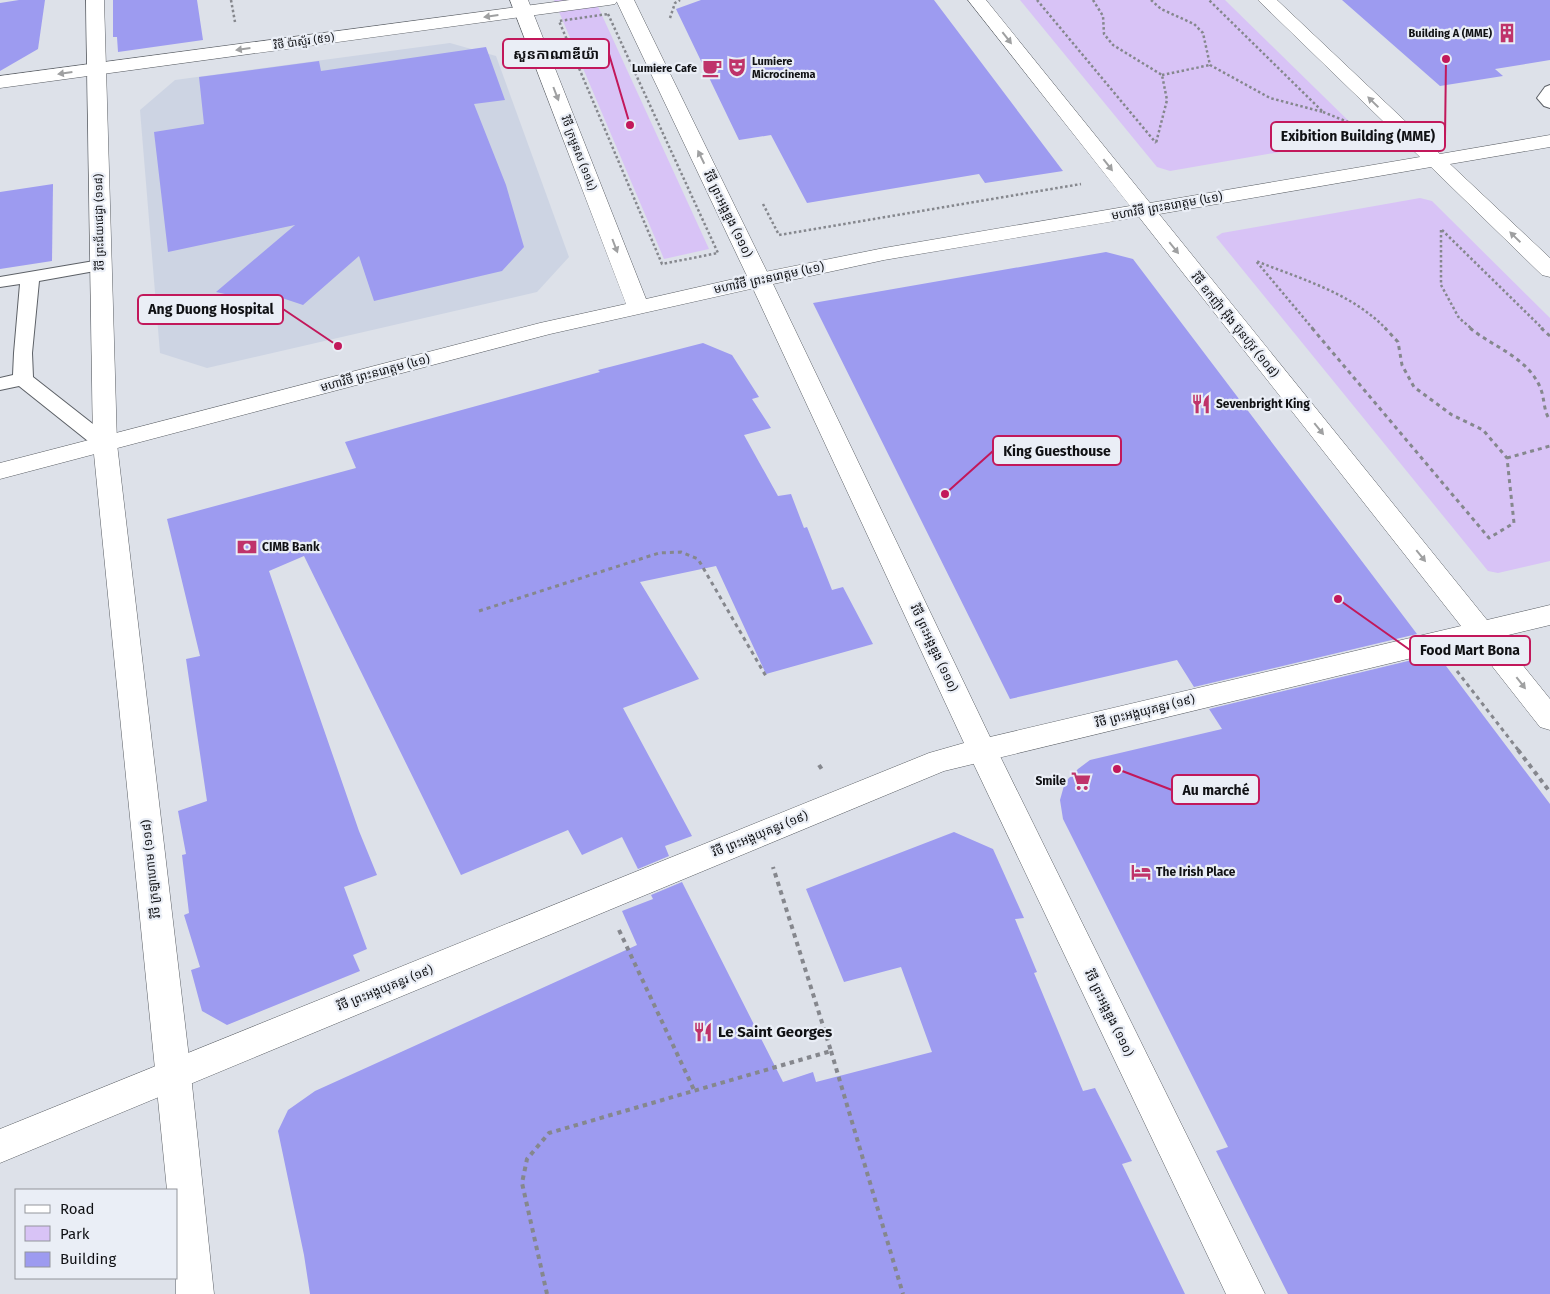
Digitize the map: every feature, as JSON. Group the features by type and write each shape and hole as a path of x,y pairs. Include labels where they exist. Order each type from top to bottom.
{"street":[{"name":"វិថី ព្រះជ័យជេដ្ធា (១១៨)","path":"94,0 105,444"},
{"name":"វិថី ប៉ាស្ទ័រ (៥១)","path":"0,82 521,6 609,0"},
{"name":"វិថី ព្រះអង្គឌួង (១១០)","path":"625,0 760,280 982,750 1246,1294"},
{"name":"វិថី ឧកញ៉ា អ៊ីង ប៊ុនហ៊ូវ (១០៨)","path":"977,0 1550,719"},
{"path":"1267,0 1550,270"},
{"name":"វិថី ក្រមួនស (១១៤)","path":"521,6 638,306"},
{"name":"មហាវិថី ព្រះនរោត្តម (៤១)","path":"0,471 548,328 638,306 760,280 884,254 1550,141"},
{"name":"វិថី ក្រឡាហោម (១១៨)","path":"105,444 196,1294"},
{"name":"វិថី ព្រះអង្គយុគន្ធរ (១៩)","path":"0,1146 939,761 1480,630 1550,615"}],"lane":[{"path":"1550,90 1545,98 1550,103"},
{"path":"0,282 100,265"},
{"path":"23,379 23,353 30,277"},
{"path":"23,379 105,444"},
{"path":"0,384 23,379"}],"path":[{"path":"669,21 675,3 680,0"},
{"path":"1037,0 1156,143 1167,100 1162,75"},
{"path":"1093,0 1102,12 1106,23 1104,34 1113,45 1162,75 1210,65 1270,98 1323,112 1209,0"},
{"path":"1151,0 1161,9 1194,24 1203,33 1210,65"},
{"path":"608,14 718,252 662,264 559,21 608,14"},
{"path":"762,201 779,235 1083,184 1080,180"},
{"path":"1550,336 1441,230 1441,285 1459,318 1484,339 1508,352 1528,369 1540,386 1546,416 1550,420"},
{"path":"1256,260 1332,291 1371,313 1398,342 1402,365 1414,387 1452,415 1483,430 1507,458 1514,523 1489,538 1256,260"},
{"path":"1507,458 1550,446"},
{"path":"479,611 659,553 681,552 698,558 767,678"},
{"path":"1454,667 1550,792"},
{"path":"763,833 831,1051 903,1294"},
{"path":"604,898 695,1092"},
{"path":"547,1294 522,1183 526,1159 549,1133 831,1051"}],"shaded area":[{"path":"450,43 496,56 569,257 537,292 207,368 160,353 140,110 175,80"}],"green space":[{"path":"554,0 595,0 709,249 664,259"},
{"path":"1020,0 1225,0 1363,135 1360,138 1170,171 1157,167"},
{"path":"1420,198 1432,201 1550,318 1550,561 1498,573 1488,571 1216,237 1222,233"}],"building":[{"path":"19,0 45,0 38,49 0,71 0,3"},
{"path":"113,0 197,0 203,40 118,52 117,37 113,37"},
{"path":"701,0 934,0 1063,171 985,183 979,174 807,203 771,135 739,140 676,9"},
{"path":"1342,0 1550,0 1550,60 1495,69 1503,76 1440,86"},
{"path":"486,47 505,100 474,104 506,185 524,247 502,271 374,301 359,256 303,305 276,296 262,308 216,292 295,225 168,252 154,132 204,124 199,77 319,61 321,71"},
{"path":"53,184 52,261 0,269 0,192"},
{"path":"1106,252 1133,259 1417,634 1194,687 1177,660 1010,699 813,303"},
{"path":"703,343 732,355 759,397 752,399 771,428 744,435 778,496 791,494 804,528 807,527 832,590 843,587 873,644 766,674 716,566 640,582 699,679 623,708 692,836 665,846 669,856 638,869 622,837 582,855 568,830 461,875 304,556 269,571 359,831 377,875 344,887 367,949 353,955 360,971 227,1025 202,1011 191,970 200,967 184,915 189,913 182,855 186,854 178,811 207,801 186,659 200,656 167,519 356,468 345,442 600,372 598,370"},
{"path":"1437,654 1550,804 1550,1294 1288,1294 1216,1151 1228,1147 1063,819 1060,800 1065,782 1090,760 1222,729 1209,709"},
{"path":"954,832 993,849 1024,918 1015,919 1037,972 1034,973 1083,1091 1095,1088 1132,1161 1122,1164 1185,1294 310,1294 304,1255 278,1131 288,1110 315,1091 637,945 622,911 653,899 651,895 682,882 783,1082 813,1072 816,1082 932,1052 901,967 844,982 806,889"}],"place":[{"name":"Building A (MME)","path":"1507,33"},
{"name":"Exibition Building (MME)","path":"1446,59"},
{"name":"Lumiere Microcinema","path":"737,67"},
{"name":"Lumiere Cafe","path":"712,68"},
{"name":"សួនកាណាឌីយ៉ា","path":"630,125"},
{"name":"Ang Duong Hospital","path":"338,346"},
{"name":"Sevenbright King","path":"1201,404"},
{"name":"King Guesthouse","path":"945,494"},
{"name":"CIMB Bank","path":"247,547"},
{"name":"Food Mart Bona","path":"1338,599"},
{"name":"Au marché","path":"1117,769"},
{"name":"Smile","path":"1081,781"},
{"name":"The Irish Place","path":"1141,872"},
{"name":"Le Saint Georges","path":"703,1032"}]}
